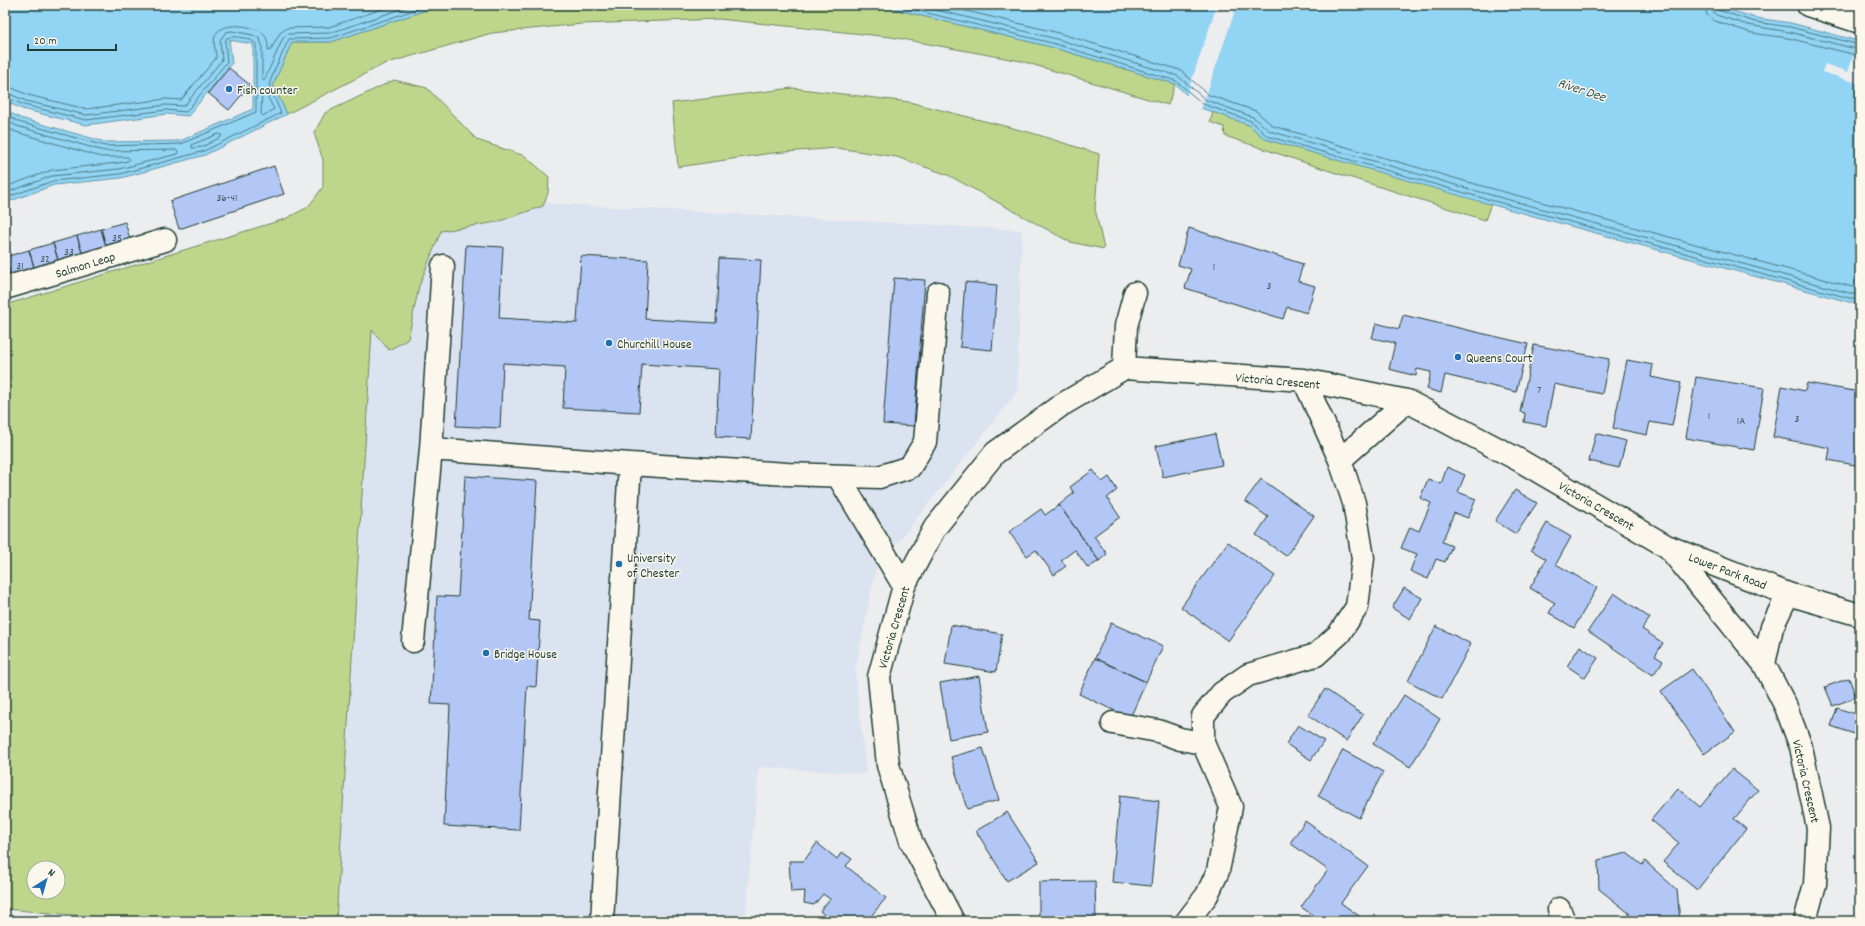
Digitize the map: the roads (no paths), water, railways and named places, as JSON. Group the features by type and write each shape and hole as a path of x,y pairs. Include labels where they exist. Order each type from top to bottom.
{"street":[{"path":"1808,5 1860,22"},
{"name":"Salmon Leap","path":"5,288 165,240"},
{"path":"413,641 431,449 443,266"},
{"path":"431,449 787,474 879,477 910,467 925,442 938,293"},
{"path":"1124,368 1126,326 1135,293"},
{"name":"Victoria Crescent","path":"953,921 911,842 888,765 879,677 904,586 934,530 996,453 1060,406 1124,368 1304,380 1407,400 1519,460 1668,547 1764,664 1786,707 1801,747 1818,828 1815,884 1805,921"},
{"path":"1187,921 1207,895 1218,871 1231,807 1203,743 1203,716 1222,693 1248,675 1316,655 1340,634 1357,607 1363,558 1354,503 1340,460 1304,380"},
{"path":"1340,460 1407,400"},
{"path":"602,921 630,464"},
{"path":"838,476 904,586"},
{"name":"Lower Park Road","path":"1668,547 1788,594 1860,616"},
{"path":"1764,664 1772,627 1788,594"},
{"path":"1113,723 1158,731 1180,739 1203,743"}],"water":[{"path":"5,5 441,5 331,42 292,42 273,85 287,114 205,155 121,178 54,185 5,203 5,110 20,118 105,142 180,141 253,109 253,44 229,40 232,63 188,116 167,114 86,125 22,109 5,101"},
{"name":"River Dee","path":"868,5 1714,5 1756,18 1791,23 1858,41 1860,42 1860,305 1471,199 1265,139 1249,125 1201,108 1175,84 1051,47 885,7"}],"place":[{"name":"Fish counter","path":"229,89"},
{"name":"Churchill House","path":"609,343"},
{"name":"Queens Court","path":"1458,357"},
{"name":"University of Chester","path":"619,564"},
{"name":"Bridge House","path":"486,653"}]}
